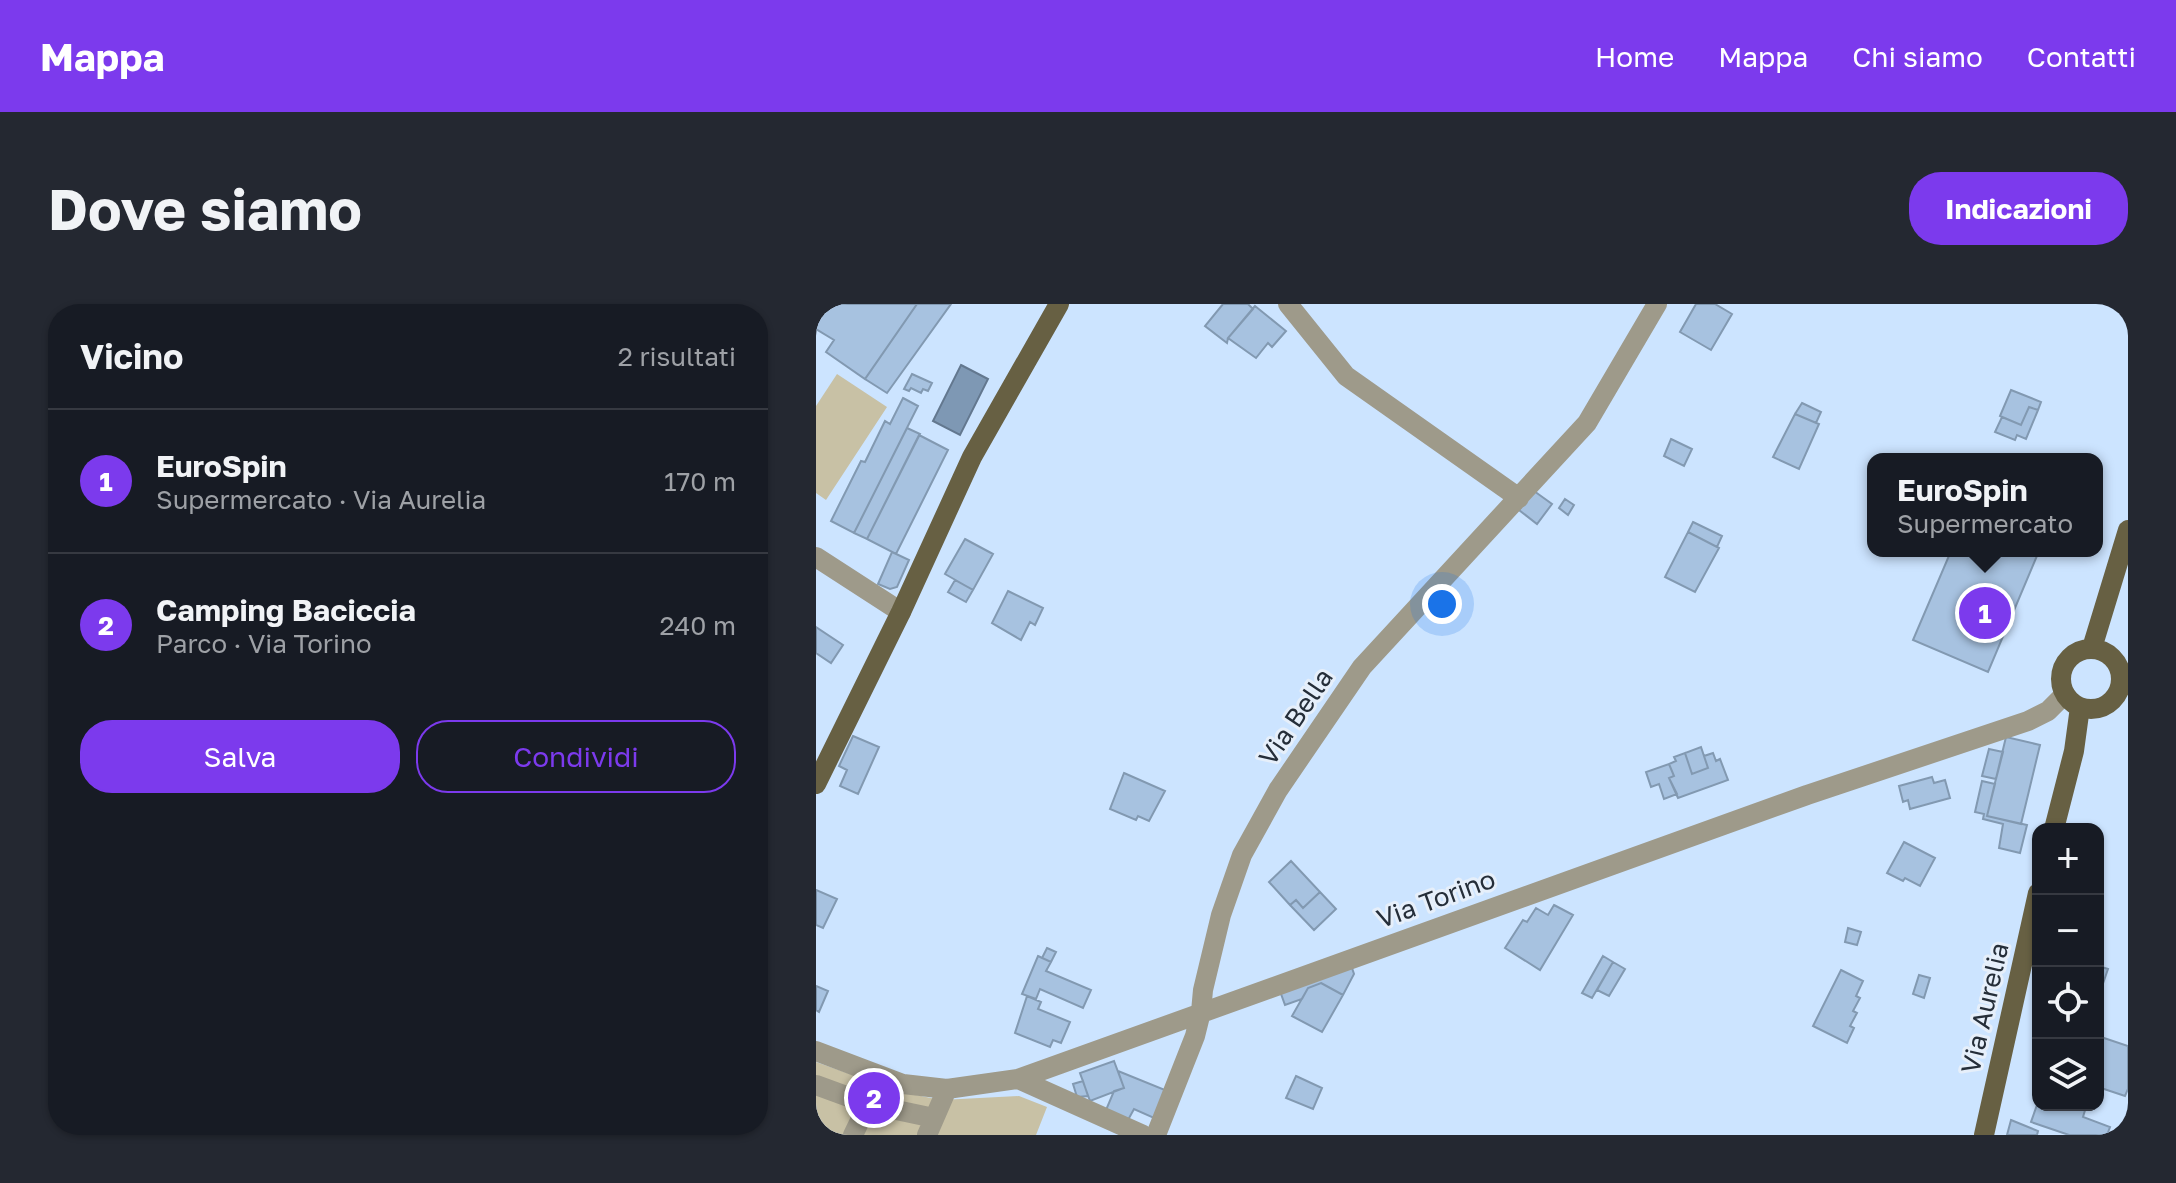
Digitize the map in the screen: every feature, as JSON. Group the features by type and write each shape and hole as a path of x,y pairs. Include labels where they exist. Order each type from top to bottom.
{"main road":[{"path":"816,784 901,612 972,457 1059,304"},
{"path":"2092,648 2128,530"},
{"path":"2056,823 2074,751 2072,701 2061,684 2065,663 2072,655 2092,648 2103,650 2118,664 2125,685 2101,708 2072,701"},
{"name":"Via Aurelia","path":"1984,1135 2038,895"}],"street":[{"path":"1288,304 1346,376 1519,498"},
{"name":"Via Bella","path":"1156,1135 1195,1036 1221,915 1242,855 1278,790 1362,667 1587,423 1657,304"},
{"path":"816,557 901,612"},
{"name":"Via Torino","path":"816,1051 903,1084 947,1089 1018,1079 1807,795 2028,721 2072,701"},
{"path":"1018,1079 1143,1135"},
{"path":"816,1085 930,1127 947,1089"},
{"path":"853,1135 868,1104"}],"shaded area":[{"path":"837,374 887,407 826,500 816,493 816,406"},
{"path":"816,1062 901,1092 941,1100 1019,1096 1047,1107 1036,1135 816,1135"}],"water":[{"path":"961,365 988,379 960,435 933,421"}],"building":[{"path":"823,304 917,304 865,379 826,352 834,340 816,329 816,315"},
{"path":"917,304 951,304 887,393 865,379"},
{"path":"1223,304 1248,304 1253,309 1227,343 1205,326"},
{"path":"1696,304 1715,304 1732,314 1711,350 1680,332"},
{"path":"1255,306 1286,331 1272,347 1268,343 1256,358 1228,338"},
{"path":"912,374 932,383 928,391 923,389 921,393 911,388 909,391 904,389"},
{"path":"2011,390 2041,402 2038,410 2029,407 2021,425 2000,416"},
{"path":"903,398 918,406 854,533 831,521 861,461 865,462 885,421 890,424"},
{"path":"1802,403 1821,412 1816,423 1795,414"},
{"path":"2029,407 2038,410 2026,439 2017,435 2015,440 1995,432 2002,417 2021,425"},
{"path":"1795,414 1819,424 1799,469 1773,457"},
{"path":"907,428 920,434 867,539 854,533"},
{"path":"919,435 948,450 896,554 867,539"},
{"path":"1671,439 1692,449 1684,466 1664,456"},
{"path":"1534,491 1552,504 1537,524 1519,510"},
{"path":"1565,499 1574,505 1568,515 1559,508"},
{"path":"1693,522 1722,536 1717,547 1688,532"},
{"path":"1688,532 1719,548 1695,592 1665,577"},
{"path":"965,539 993,554 973,590 945,574"},
{"path":"892,552 909,560 897,587 890,589 878,584"},
{"path":"1948,557 2036,557 1988,672 1913,640"},
{"path":"955,580 973,590 966,602 948,592"},
{"path":"1008,591 1043,608 1035,625 1030,622 1021,640 992,623"},
{"path":"816,627 843,645 831,663 816,653"},
{"path":"853,736 879,747 858,794 840,786 847,770 839,766"},
{"path":"2006,737 2040,745 2021,824 1987,816"},
{"path":"1701,747 1708,768 1692,774 1685,753"},
{"path":"1989,749 2003,752 1996,779 1982,776"},
{"path":"1685,753 1692,774 1708,768 1704,756 1713,753 1716,761 1720,759 1728,780 1678,798 1669,778 1674,776 1669,764 1676,761 1674,757"},
{"path":"1669,764 1674,776 1669,778 1677,794 1664,799 1659,784 1651,787 1646,772"},
{"path":"1124,773 1165,791 1149,821 1138,816 1136,820 1110,809"},
{"path":"1932,777 1934,783 1945,780 1950,798 1910,809 1908,800 1903,802 1899,786"},
{"path":"1982,781 1995,784 1987,816 2027,825 2020,853 1999,848 2003,824 1983,819 1984,814 1975,812"},
{"path":"1904,842 1935,858 1920,886 1887,873"},
{"path":"1291,861 1320,892 1303,908 1296,900 1290,905 1269,882"},
{"path":"816,890 837,899 823,928 816,925"},
{"path":"1320,892 1336,909 1314,930 1290,905 1296,900 1303,908"},
{"path":"1554,905 1573,915 1540,970 1505,948 1523,920 1527,922 1536,908 1548,915"},
{"path":"1848,928 1861,932 1857,945 1845,942"},
{"path":"1047,948 1056,952 1051,962 1042,958"},
{"path":"1038,956 1051,962 1046,971 1091,990 1083,1008 1040,989 1036,999 1022,994"},
{"path":"1603,956 1613,962 1592,998 1582,993"},
{"path":"1613,962 1625,969 1609,996 1597,990"},
{"path":"1351,965 1354,974 1343,995 1321,983 1308,988 1302,999 1285,1005 1280,991"},
{"path":"1841,970 1863,981 1856,996 1860,998 1853,1011 1857,1013 1850,1026 1854,1028 1847,1043 1813,1026"},
{"path":"1919,975 1930,978 1924,998 1913,994"},
{"path":"1321,983 1343,995 1322,1032 1292,1016 1308,988"},
{"path":"816,986 828,991 819,1012 816,1010"},
{"path":"1027,996 1041,1002 1038,1009 1070,1022 1061,1043 1053,1040 1050,1047 1015,1033"},
{"path":"2104,1038 2128,1046 2128,1089 2125,1096 2104,1089"},
{"path":"1114,1061 1124,1088 1090,1101 1080,1073"},
{"path":"1118,1071 1165,1090 1154,1118 1134,1109 1128,1120 1106,1110 1114,1091 1124,1088"},
{"path":"1296,1076 1322,1088 1313,1109 1286,1098"},
{"path":"1083,1081 1088,1096 1077,1097 1073,1084"},
{"path":"2035,1111 2085,1111 2083,1117 2110,1127 2107,1135 2069,1135 2031,1122"},
{"path":"2011,1120 2038,1131 2037,1135 2007,1135"}],"place":[{"name":"EuroSpin","path":"1985,613"},
{"name":"Camping Baciccia","path":"874,1098"}]}
